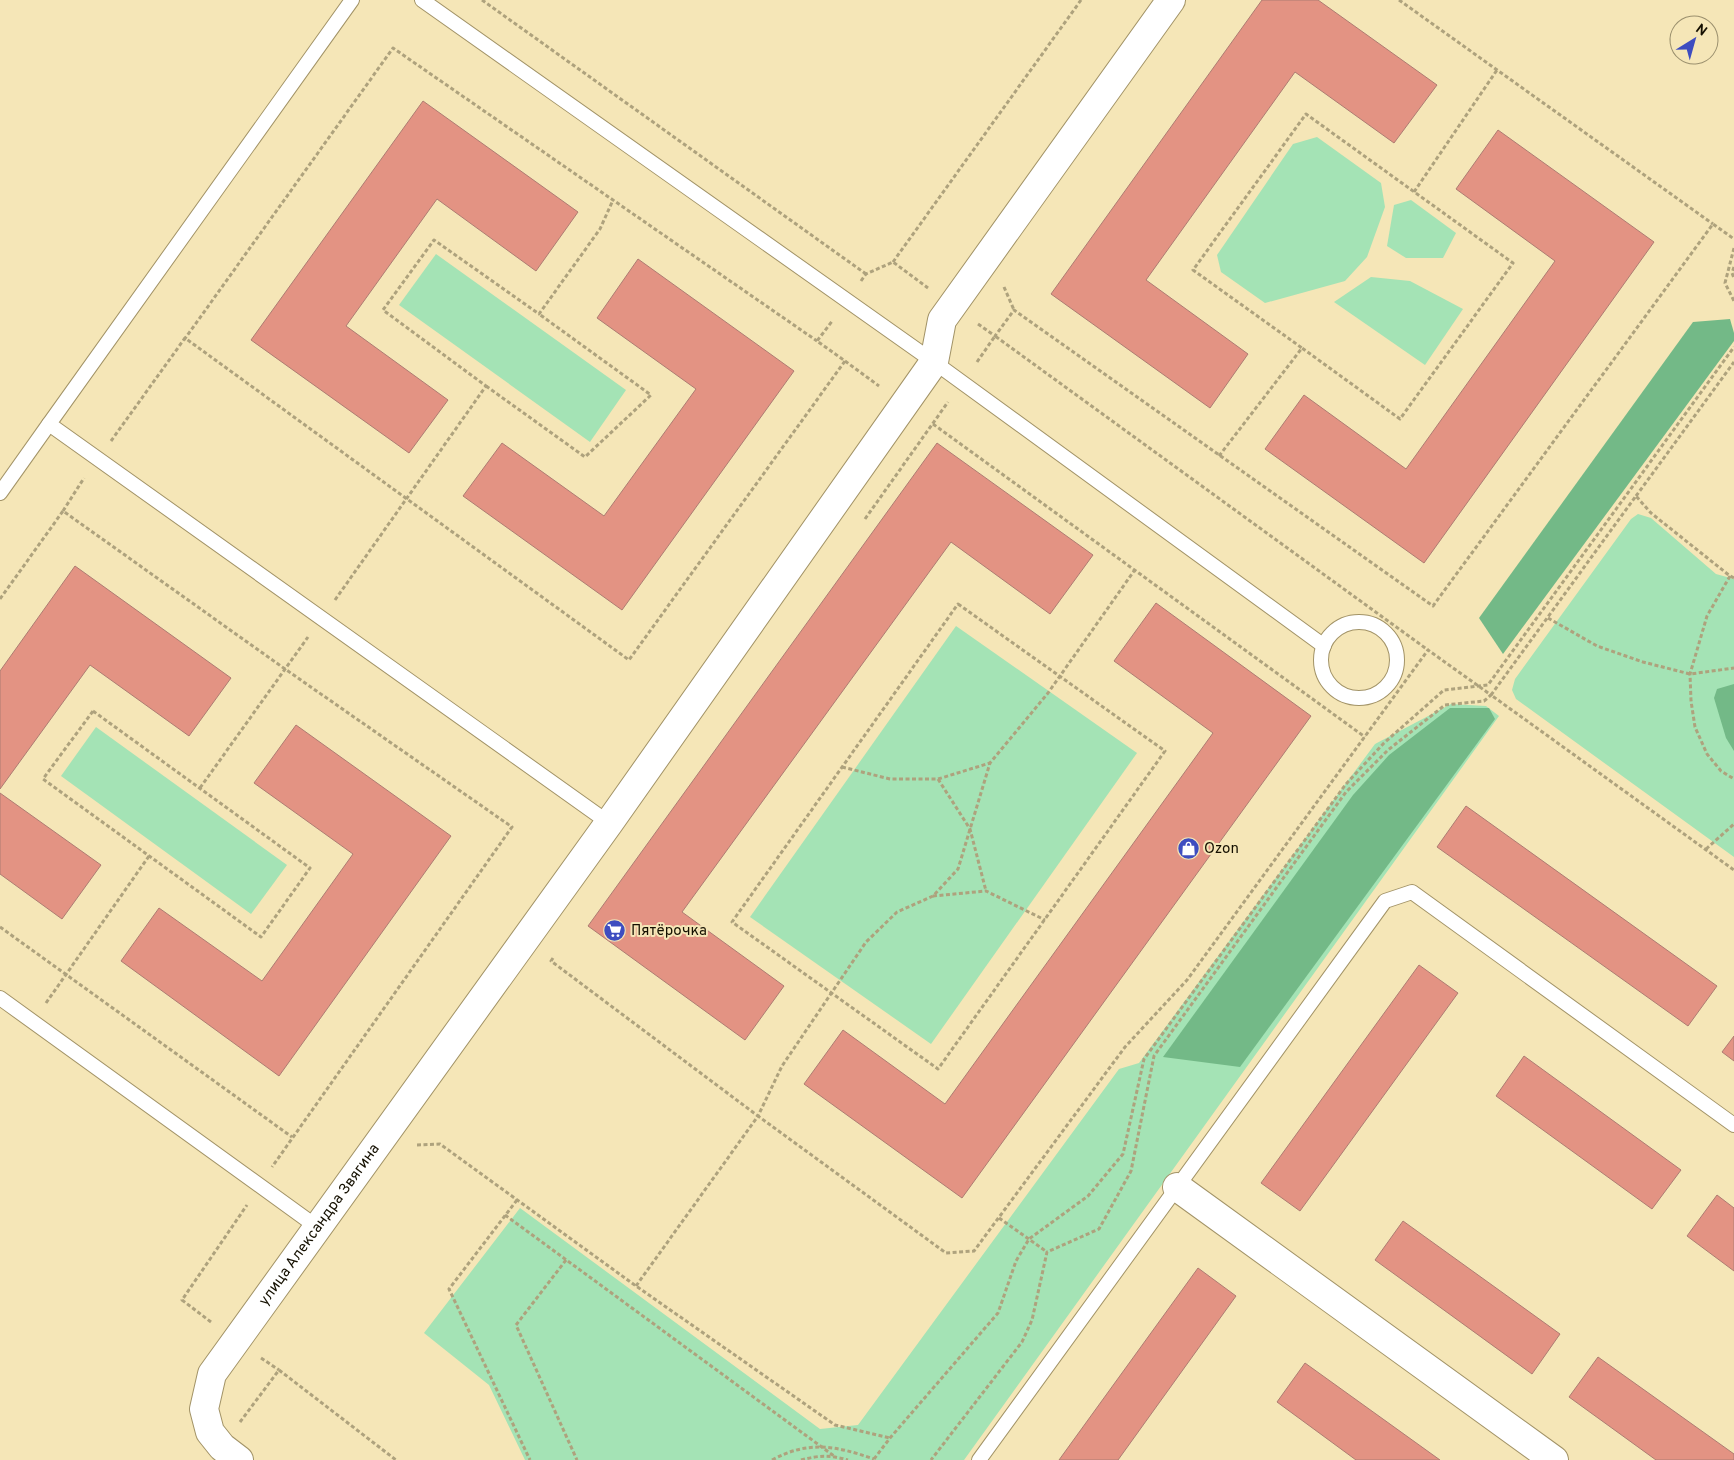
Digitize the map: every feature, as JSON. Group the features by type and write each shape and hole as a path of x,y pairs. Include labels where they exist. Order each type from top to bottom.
{"street":[{"path":"934,362 942,320 1171,0"},
{"name":"улица Александра Звягина","path":"230,1453 210,1432 204,1409 212,1374 486,994 934,362"},
{"path":"1178,1187 1554,1460"}],"lane":[{"path":"0,493 352,0"},
{"path":"422,0 934,362 1324,646"},
{"path":"49,424 608,822"},
{"path":"1363,622 1374,626 1384,632 1392,641 1398,664 1394,676 1387,687 1376,695 1364,698 1350,697 1339,692 1329,683 1323,672 1321,659 1324,646 1340,628 1351,623 1363,622"},
{"path":"979,1460 1385,901 1412,892 1734,1125"},
{"path":"0,998 259,1187 317,1227"}],"path":[{"path":"482,0 866,274"},
{"path":"892,262 1081,0"},
{"path":"1399,0 1714,224"},
{"path":"180,344 393,48 817,341"},
{"path":"1414,192 1497,70"},
{"path":"1306,114 1513,263 1400,419 1302,348 1193,270 1306,114"},
{"path":"538,314 600,229 613,200"},
{"path":"434,240 651,395 585,457 486,386 384,310 434,240"},
{"path":"1734,248 1725,283 1734,301"},
{"path":"1734,267 1732,273 1734,278"},
{"path":"863,521 995,336 1734,870"},
{"path":"772,1460 787,1452 819,1446 852,1451 875,1460 890,1438 998,1313 1016,1261 1029,1239 1088,1196 1123,1154 1144,1059 1346,784 1384,743 1444,690 1488,685 1734,347"},
{"path":"1219,456 1302,348"},
{"path":"845,361 1365,738"},
{"path":"1047,1252 1099,1229 1130,1171 1154,1056 1346,792 1388,750 1445,705 1484,701 1491,696 1734,362"},
{"path":"200,788 486,386"},
{"path":"1636,496 1652,513 1732,577 1706,616 1690,674 1691,701 1695,727 1707,754 1721,771 1734,779"},
{"path":"0,599 63,511 512,827 292,1137 182,1300 279,1370 396,1460"},
{"path":"932,896 958,869 990,763 1048,694 1134,571"},
{"path":"958,604 1164,750 938,1069 732,922 842,768 958,604"},
{"path":"1548,618 1597,646 1643,662 1690,674 1734,668"},
{"path":"556,953 551,961 946,1254 974,1251 1125,1047 1187,980 1428,650"},
{"path":"93,710 200,788 310,868 260,937 43,780 93,710"},
{"path":"842,768 890,779 938,779 990,763"},
{"path":"938,779 970,830 986,891"},
{"path":"1706,849 1734,824"},
{"path":"33,1022 149,856"},
{"path":"636,1286 758,1116 782,1066 866,942 897,912 932,896 986,891 1045,920"},
{"path":"0,927 292,1137"},
{"path":"414,1145 440,1144 636,1286 835,1425 890,1438"},
{"path":"517,1200 449,1289 530,1460"},
{"path":"505,1215 834,1456"},
{"path":"999,1218 1047,1252"},
{"path":"931,1460 1022,1342 1032,1320 1047,1252"},
{"path":"566,1260 516,1325 578,1460"},
{"path":"230,1453 279,1370"},
{"path":"801,1460 819,1455 834,1456 848,1460"}],"green space":[{"path":"1317,137 1381,183 1385,207 1367,257 1345,281 1265,303 1221,272 1217,255 1293,144"},
{"path":"1411,200 1456,233 1443,258 1406,258 1387,246 1394,205"},
{"path":"436,254 626,390 590,442 399,305"},
{"path":"1371,277 1410,281 1463,309 1425,365 1334,302"},
{"path":"1730,319 1734,341 1503,654 1479,618 1693,322"},
{"path":"1638,514 1651,518 1716,574 1734,579 1734,857 1516,699 1512,690 1515,679 1631,519"},
{"path":"956,626 1137,753 931,1044 750,917"},
{"path":"1734,684 1734,751 1726,738 1714,698 1717,689"},
{"path":"1451,704 1486,706 1499,716 964,1460 525,1460 489,1385 424,1333 520,1208 820,1429 858,1425 1119,1069 1139,1063 1375,744"},
{"path":"1450,708 1489,708 1495,719 1240,1067 1163,1057 1353,795 1389,755"},
{"path":"96,727 287,865 251,914 61,776"}],"building":[{"path":"1262,0 1318,0 1437,85 1394,143 1295,72 1146,280 1248,354 1210,408 1051,294"},
{"path":"423,101 578,212 536,271 437,199 346,326 448,400 409,453 251,340"},
{"path":"1498,130 1654,242 1424,563 1265,449 1304,395 1406,469 1555,261 1456,189"},
{"path":"638,259 794,371 622,610 463,496 502,443 604,516 696,389 597,318"},
{"path":"937,443 1093,555 1050,614 951,542 682,912 784,986 745,1040 588,926"},
{"path":"75,566 231,678 189,736 90,665 0,789 0,671"},
{"path":"1156,603 1311,716 962,1198 804,1084 843,1030 945,1104 1213,733 1114,661"},
{"path":"296,725 451,836 279,1076 121,961 159,908 262,981 353,854 254,783"},
{"path":"0,793 101,865 62,919 0,874"},
{"path":"1466,806 1717,986 1688,1026 1437,847"},
{"path":"1419,965 1458,993 1300,1211 1261,1183"},
{"path":"1734,1036 1734,1061 1722,1052"},
{"path":"1524,1056 1681,1170 1652,1209 1496,1096"},
{"path":"1717,1195 1734,1208 1734,1271 1687,1236"},
{"path":"1403,1221 1560,1334 1532,1374 1375,1260"},
{"path":"1198,1268 1236,1296 1118,1460 1059,1460"},
{"path":"1598,1357 1734,1454 1734,1460 1656,1460 1569,1397"},
{"path":"1305,1363 1440,1460 1356,1460 1277,1402"}],"place":[{"name":"Ozon","path":"1188,849"},
{"name":"Пятёрочка","path":"615,931"}]}
